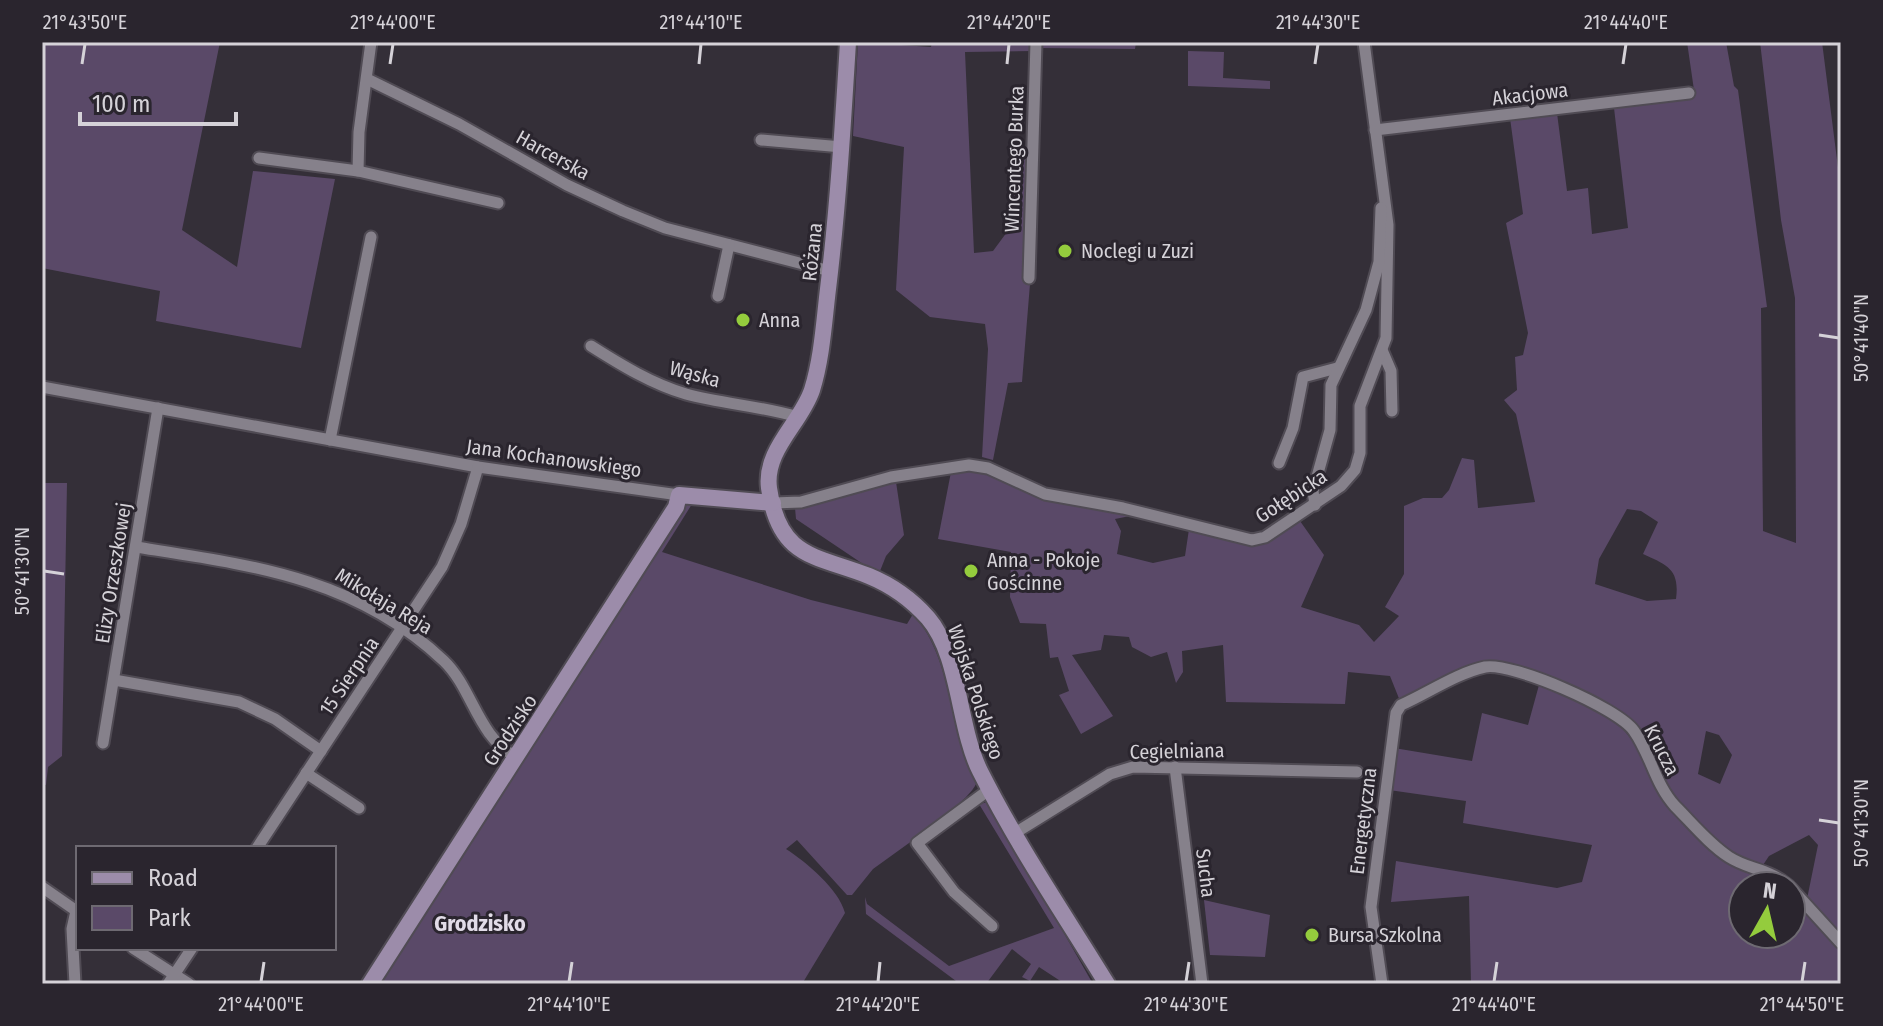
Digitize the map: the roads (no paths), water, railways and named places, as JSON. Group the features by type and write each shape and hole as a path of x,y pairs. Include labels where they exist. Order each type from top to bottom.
{"street":[{"path":"358,171 359,132 371,42"},
{"name":"Różana","path":"773,503 769,481 774,458 812,391 817,368 842,147 848,42"},
{"name":"Wincentego Burka","path":"1029,278 1036,42"},
{"name":"Gołębicka","path":"773,503 801,502 891,477 969,465 988,468 1045,494 1123,508 1241,540 1265,537 1341,486 1355,470 1360,453 1360,406 1386,338 1388,225 1364,42"},
{"name":"Harcerska","path":"367,79 459,124 567,185 623,211 665,228 830,271"},
{"name":"Akacjowa","path":"1375,130 1689,93"},
{"path":"761,140 842,147"},
{"path":"259,158 358,171 498,203"},
{"path":"1315,505 1313,491 1330,430 1331,385 1366,310 1379,262 1383,184"},
{"path":"330,440 371,237"},
{"path":"718,296 729,245"},
{"name":"Wąska","path":"591,346 635,373 684,393 769,408 798,417"},
{"path":"1382,350 1391,371 1392,411"},
{"path":"1279,463 1293,428 1303,377 1337,368"},
{"name":"Jana Kochanowskiego","path":"42,387 478,467 679,495 773,503"},
{"name":"Elizy Orzeszkowej","path":"103,743 158,408"},
{"name":"15 Sierpnia","path":"258,846 442,567 461,524 478,467"},
{"name":"Grodzisko","path":"370,984 676,507 679,495"},
{"name":"Wojska Polskiego","path":"773,503 787,534 804,554 884,583 913,603 932,623 944,648 973,755 1015,833 1107,984"},
{"name":"Mikołaja Reja","path":"136,547 299,577 341,593 402,629 444,662 479,720 502,747 516,757"},
{"name":"Krucza","path":"1440,688 1475,670 1506,667 1602,706 1635,732 1664,792 1715,846 1729,857 1765,870"},
{"path":"114,680 239,702 275,719 321,751"},
{"name":"Energetyczna","path":"1382,984 1371,907 1394,720 1401,705 1440,688"},
{"name":"Cegielniana","path":"1015,833 1121,769 1175,767 1357,772"},
{"name":"Sucha","path":"1175,767 1202,984"},
{"path":"306,773 359,808"},
{"name":"Wojska Polskiego","path":"990,789 917,843 954,892 992,926"},
{"path":"42,887 76,911"},
{"name":"Krucza","path":"1807,906 1841,943"},
{"path":"75,984 72,929 76,915"},
{"path":"136,950 172,979 189,984"},
{"path":"172,979 191,950"}],"place":[{"name":"Noclegi u Zuzi","path":"1065,251"},
{"name":"Anna","path":"743,320"},
{"name":"Anna - Pokoje Gościnne","path":"971,571"},
{"name":"Bursa Szkolna","path":"1312,935"}],"district":[{"name":"Grodzisko","path":"480,923"}]}
